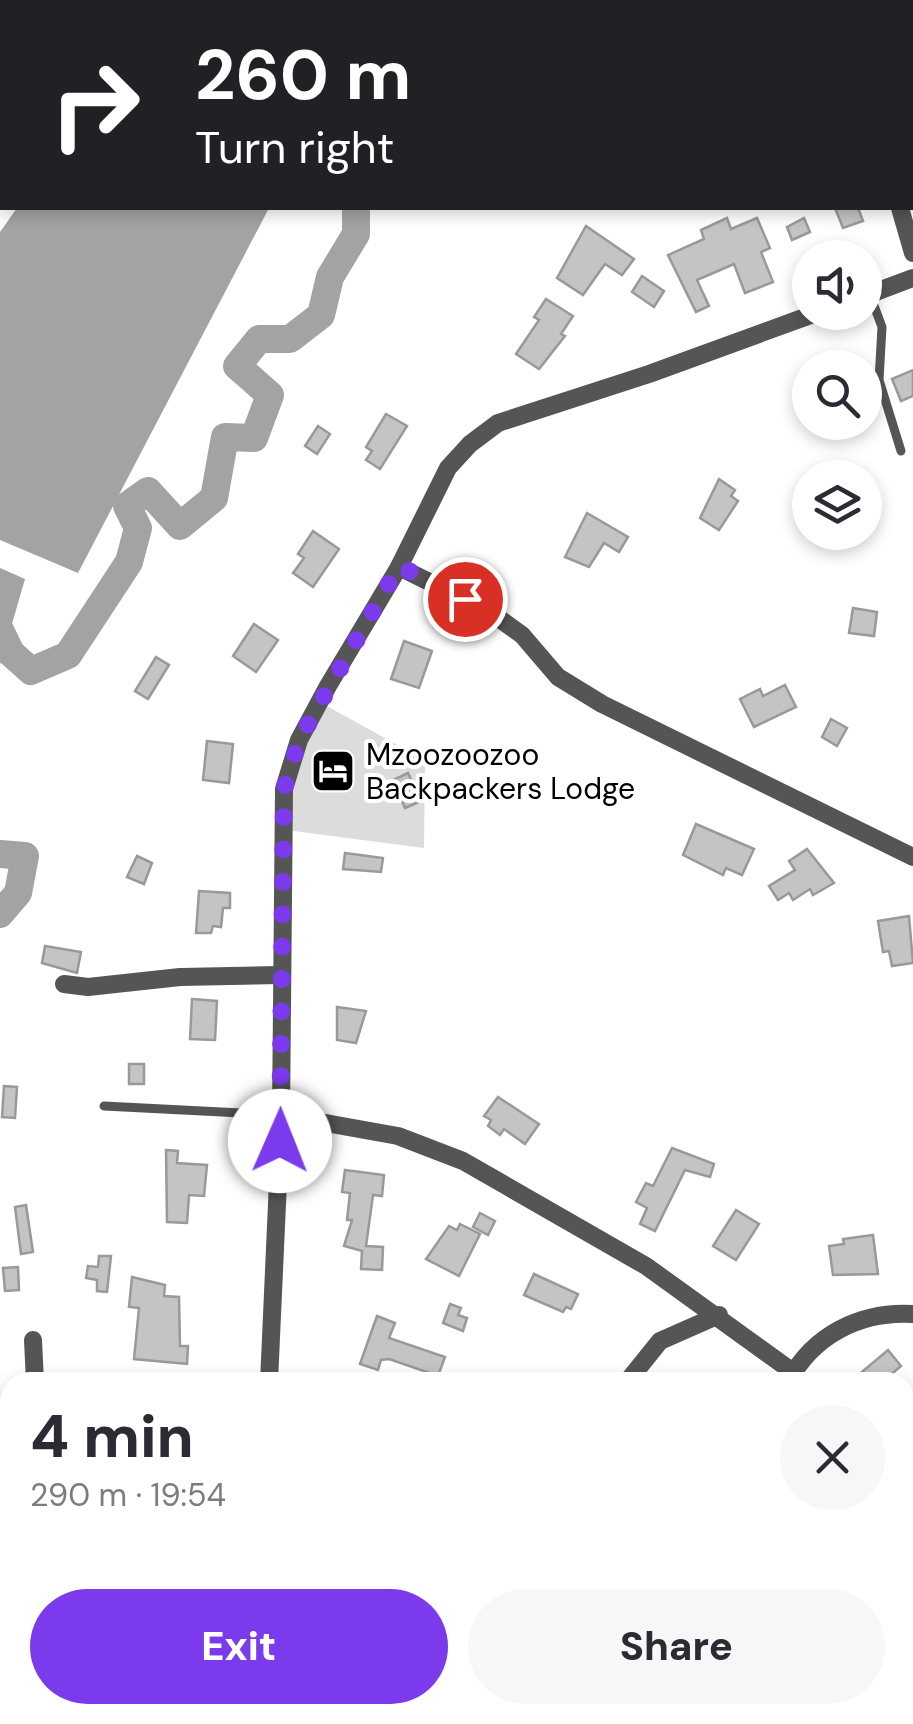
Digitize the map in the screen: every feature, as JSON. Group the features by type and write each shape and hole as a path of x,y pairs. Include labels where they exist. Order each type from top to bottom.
{"street":[{"path":"901,210 913,253"},
{"path":"882,289 913,278"},
{"path":"269,1372 281,1115 284,789 290,766 328,686 399,566 448,468 498,422 650,374 792,322"},
{"path":"399,566 490,612 522,636 558,677 602,704 913,856"},
{"path":"64,984 88,987 180,977 280,975"},
{"path":"281,1115 431,1145 596,1235 719,1316 784,1372"},
{"path":"795,1372 847,1323 882,1314 913,1314"},
{"path":"635,1372 660,1341 719,1316"},
{"path":"32,1340 34,1372"}],"lane":[{"path":"882,330 879,380 901,452"},
{"path":"104,1106 281,1115"}],"shaded area":[{"path":"16,210 268,210 78,573 0,540 0,232"},
{"path":"0,568 25,579 0,665"},
{"path":"323,704 425,760 424,848 286,830 289,782"}],"building":[{"path":"836,210 859,210 863,221 843,228"},
{"path":"727,218 731,229 757,218 770,248 761,252 773,282 745,293 734,264 697,280 709,306 696,312 668,255 704,239 701,230"},
{"path":"804,218 810,232 792,240 787,227"},
{"path":"586,226 634,259 622,275 605,264 583,295 557,278"},
{"path":"642,276 664,291 654,307 632,292"},
{"path":"546,299 573,316 561,334 565,336 539,369 516,354 539,320 534,317"},
{"path":"913,370 913,396 901,401 892,379"},
{"path":"386,414 407,426 380,469 366,460 372,451 366,447"},
{"path":"318,426 330,434 317,454 305,446"},
{"path":"719,479 735,490 731,496 738,501 719,530 700,518"},
{"path":"587,513 628,537 619,552 604,543 589,567 565,557"},
{"path":"313,531 339,549 313,587 293,573 304,558 298,554"},
{"path":"853,608 877,612 874,636 849,633"},
{"path":"254,624 278,640 256,672 233,656"},
{"path":"404,641 432,651 419,688 391,679"},
{"path":"156,657 169,665 148,699 135,691"},
{"path":"785,685 796,707 754,727 740,699 760,689 763,696"},
{"path":"831,719 847,728 837,746 822,737"},
{"path":"207,741 233,744 229,783 203,780"},
{"path":"408,773 421,801 405,808 393,780"},
{"path":"696,824 754,849 742,875 726,868 723,875 683,855"},
{"path":"807,849 834,883 813,895 810,889 793,900 789,893 778,900 769,886 795,870 789,861"},
{"path":"345,853 383,858 381,872 343,869"},
{"path":"137,856 152,863 144,884 127,877"},
{"path":"199,891 230,893 230,908 223,908 221,927 213,926 211,933 196,933"},
{"path":"909,916 913,963 892,966 889,951 883,952 878,921"},
{"path":"45,946 81,952 77,973 42,963"},
{"path":"192,999 217,1001 215,1040 190,1039"},
{"path":"337,1007 366,1011 356,1043 337,1040"},
{"path":"129,1064 144,1064 144,1084 129,1084"},
{"path":"4,1086 17,1087 15,1118 2,1117"},
{"path":"498,1097 539,1124 525,1144 504,1129 500,1135 488,1126 491,1120 484,1116"},
{"path":"672,1148 714,1164 710,1177 685,1170 655,1231 640,1224 647,1208 636,1202 646,1183 653,1186"},
{"path":"166,1150 178,1151 177,1163 207,1165 204,1196 189,1195 187,1223 167,1222"},
{"path":"345,1170 384,1175 382,1196 373,1195 366,1246 383,1247 382,1270 361,1269 362,1251 344,1246 352,1220 347,1220 350,1193 342,1192"},
{"path":"26,1205 33,1252 21,1254 15,1207"},
{"path":"736,1210 759,1224 736,1260 713,1246"},
{"path":"480,1213 495,1221 488,1235 473,1227"},
{"path":"460,1224 480,1234 459,1276 426,1259 449,1226 457,1230"},
{"path":"873,1235 878,1274 833,1275 829,1246 844,1244 843,1239"},
{"path":"99,1256 111,1256 107,1292 97,1291 97,1280 86,1278 88,1266 98,1267"},
{"path":"18,1267 19,1290 5,1291 3,1268"},
{"path":"534,1274 578,1294 571,1309 566,1307 563,1312 524,1295"},
{"path":"132,1277 165,1285 164,1296 179,1297 180,1346 188,1346 187,1364 134,1359 139,1308 129,1307"},
{"path":"450,1304 461,1308 458,1315 467,1318 463,1331 443,1323"},
{"path":"377,1316 395,1323 389,1338 445,1357 439,1372 426,1372 389,1359 381,1360 378,1370 360,1364"},
{"path":"888,1350 901,1366 894,1372 862,1372"}],"waterway":[{"path":"0,630 11,653 31,671 68,655 129,562 138,528 127,506 148,491 180,526 214,498 225,437 254,438 270,395 237,366 259,339 290,339 321,315 330,277 356,234 356,210"},
{"path":"0,854 25,856 18,893 0,914"}],"place":[{"name":"Mzoozoozoo Backpackers Lodge","path":"333,771"}],"route":[{"path":"280,1141 282,852 284,789 290,766 299,740 328,686 399,566 465,599"}]}
